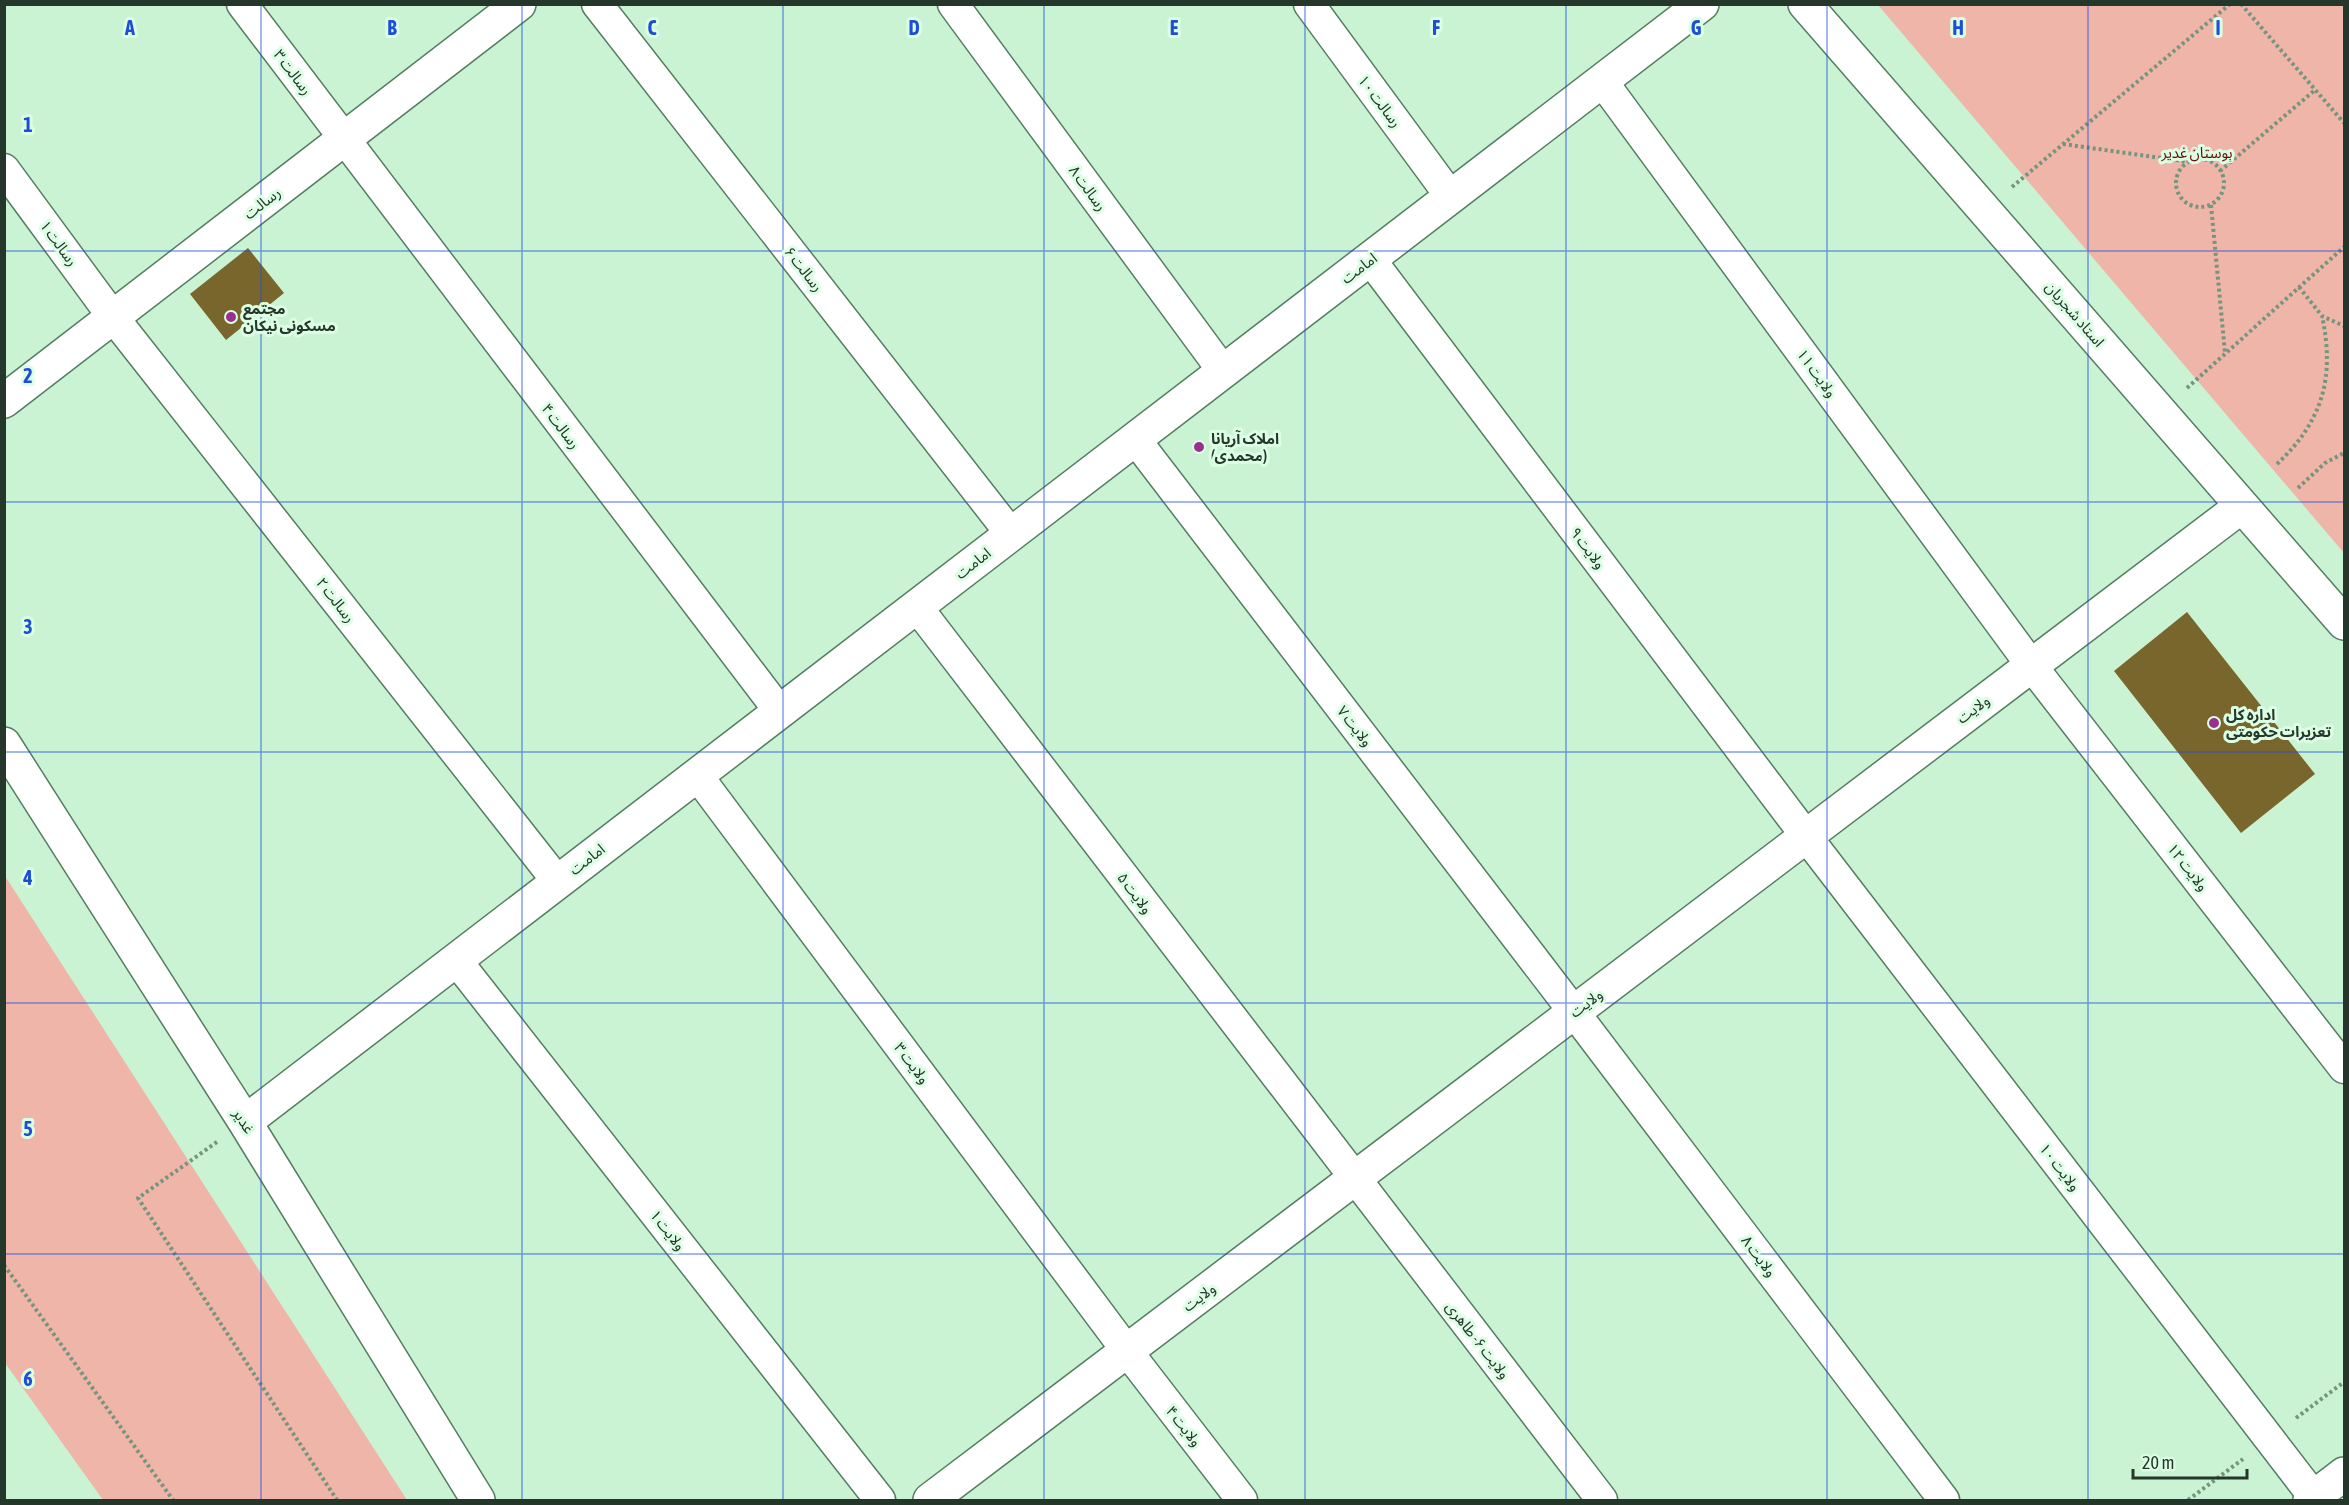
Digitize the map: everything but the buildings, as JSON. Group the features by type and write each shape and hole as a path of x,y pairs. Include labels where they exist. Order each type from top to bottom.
{"street":[{"name":"رسالت ۳","path":"242,4 343,140"},
{"name":"رسالت","path":"4,401 519,4"},
{"name":"رسالت ۶","path":"597,4 1011,534"},
{"name":"رسالت ۸","path":"953,4 1224,371"},
{"name":"رسالت ۱۰","path":"1309,4 1451,197"},
{"name":"امامت","path":"245,1122 1701,4"},
{"name":"استاد شجریان","path":"1805,4 2344,623"},
{"name":"ولایت ۱۱","path":"1602,81 2031,665"},
{"name":"رسالت ۴","path":"343,140 780,712"},
{"name":"رسالت ۱","path":"4,169 113,317"},
{"name":"ولایت ۹","path":"1370,259 1806,836"},
{"name":"رسالت ۲","path":"113,317 558,882"},
{"name":"ولایت ۷","path":"1135,439 1574,1012"},
{"name":"ولایت","path":"930,1500 2242,506"},
{"name":"ولایت ۵","path":"917,607 1354,1179"},
{"name":"ولایت ۱۲","path":"2031,665 2344,1068"},
{"name":"غدیر","path":"4,744 245,1122 478,1500"},
{"name":"ولایت ۳","path":"697,775 1127,1351"},
{"name":"ولایت ۱۰","path":"1806,836 2312,1499"},
{"name":"ولایت ۱","path":"456,960 880,1500"},
{"name":"ولایت ۸","path":"1574,1012 1944,1500"},
{"name":"ولایت ۶- طاهری","path":"1354,1179 1602,1500"},
{"name":"ولایت ۴","path":"1127,1351 1242,1500"},
{"path":"2312,1499 2344,1474"}],"path":[{"path":"1984,210 2230,4"},
{"path":"2241,4 2344,123"},
{"path":"2220,171 2315,90"},
{"path":"2062,144 2189,162"},
{"path":"2197,159 2214,164 2220,171 2223,190 2211,205 2200,208 2181,199 2176,189 2176,178 2180,168 2197,159"},
{"path":"2211,205 2225,354"},
{"path":"2161,412 2344,246"},
{"path":"2277,464 2304,435 2322,396 2328,360 2328,342 2322,316 2300,287"},
{"path":"2322,316 2344,326"},
{"path":"2298,488 2325,464 2344,453"},
{"path":"218,1141 138,1198 337,1500"},
{"path":"4,1265 173,1500"}],"green space":[{"name":"بوستان غدیر","path":"1878,5 2344,5 2344,553"},
{"path":"4,876 407,1500 103,1500 5,1363"}],"place":[{"name":"مجتمع مسکونی نیکان","path":"231,317"},
{"name":"املاک آریانا (محمدی)","path":"1199,447"},
{"name":"اداره کل تعزیرات حکومتی","path":"2214,723"}]}
